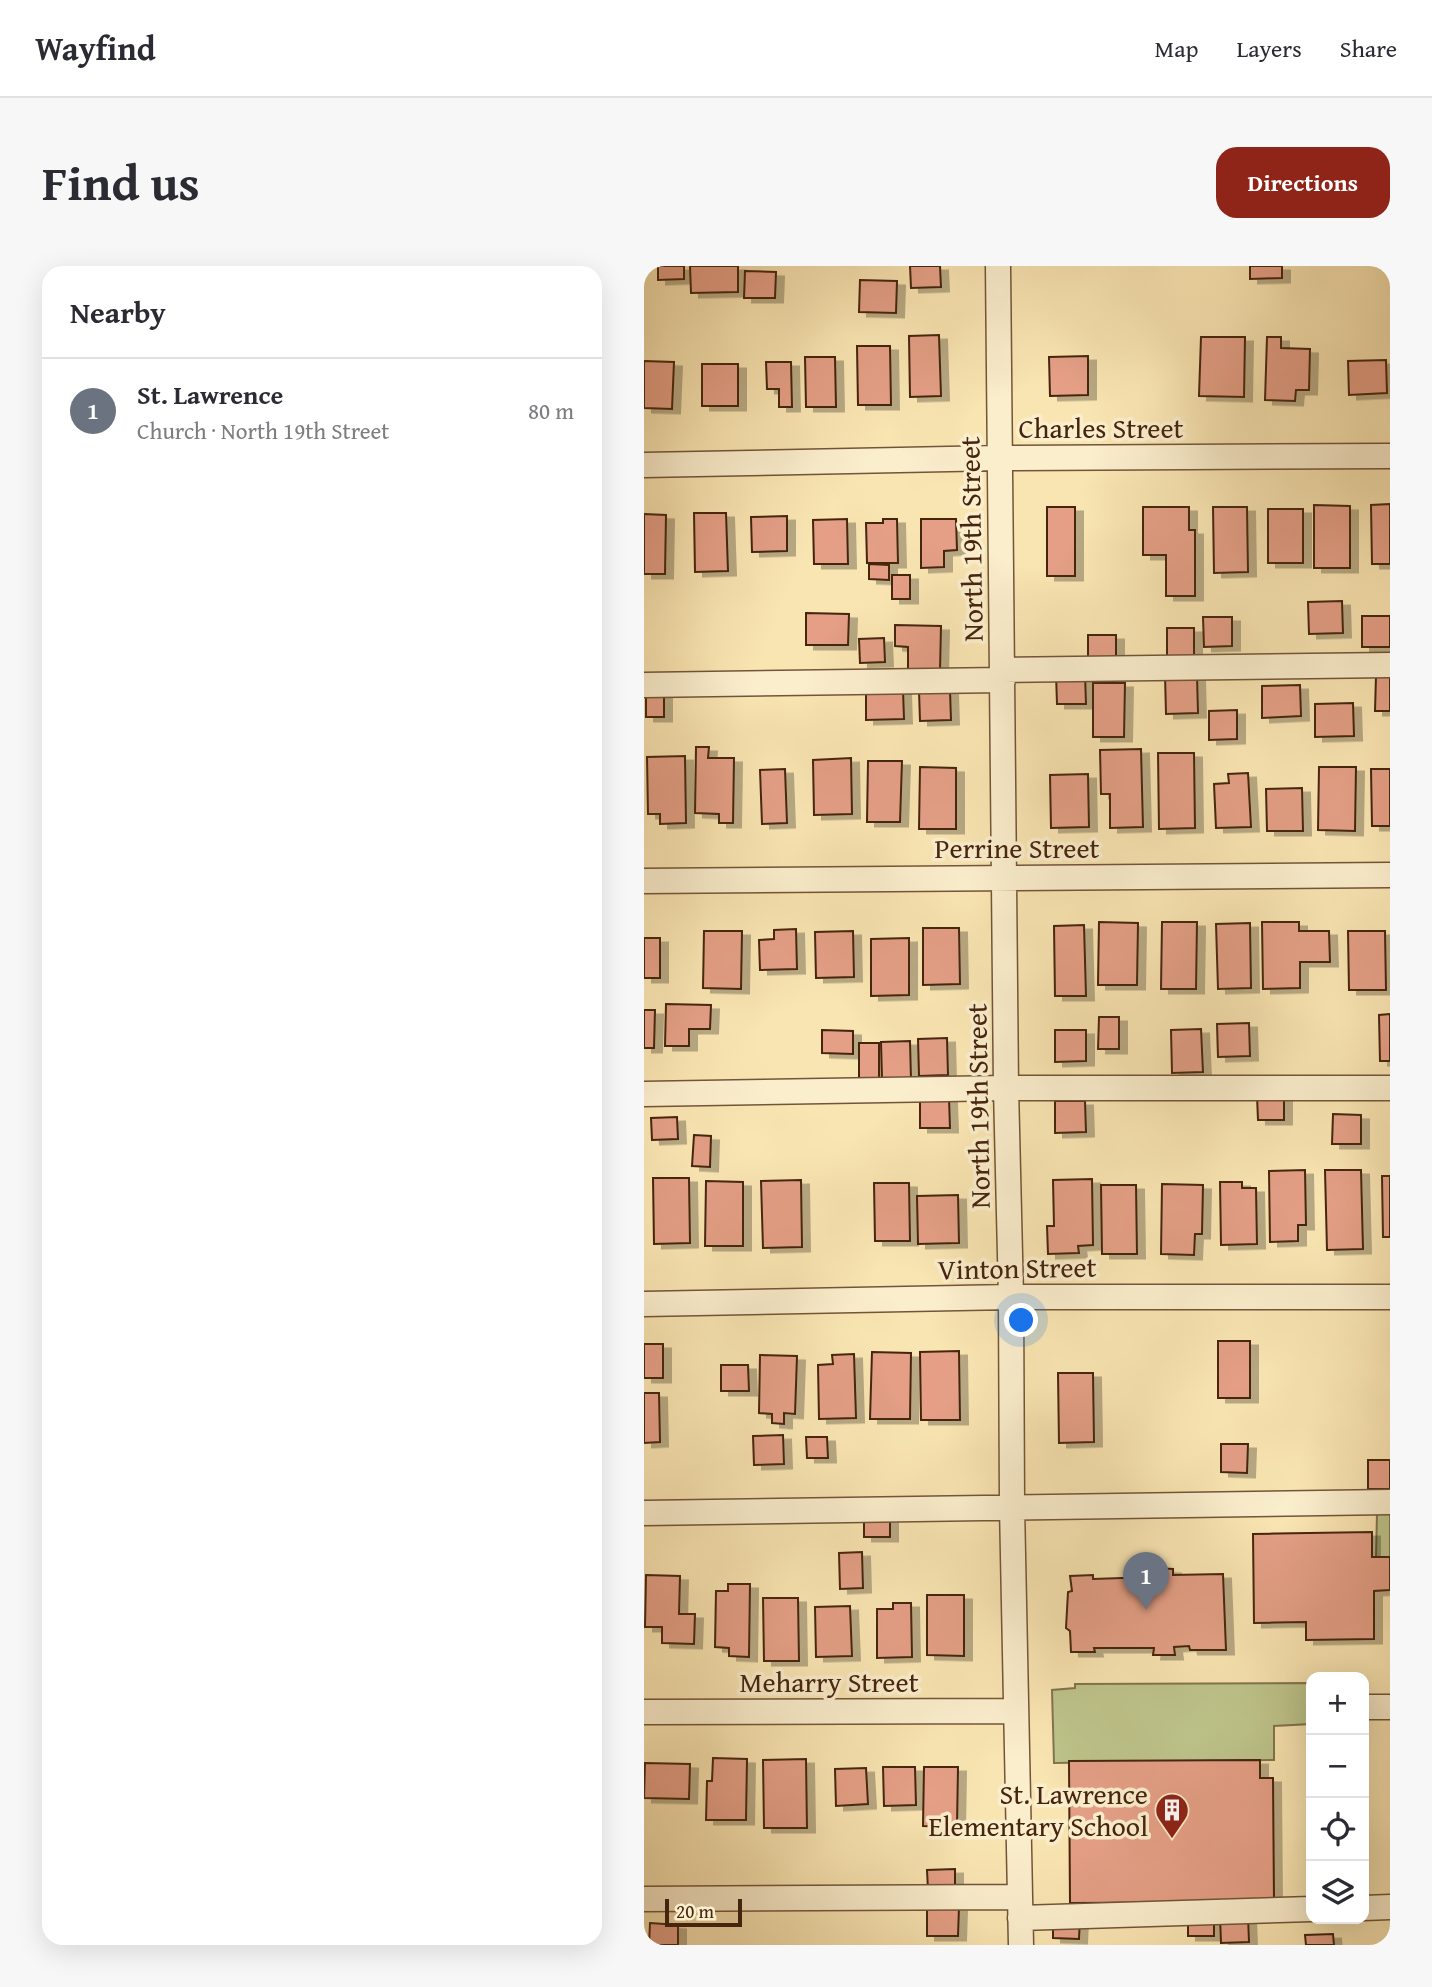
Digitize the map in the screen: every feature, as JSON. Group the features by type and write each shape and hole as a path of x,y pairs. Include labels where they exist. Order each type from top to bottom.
{"street":[{"name":"North 19th Street","path":"998,266 1006,1088 1021,1945"},
{"name":"Charles Street","path":"644,465 999,458 1390,456"},
{"path":"644,685 1390,665"},
{"name":"Perrine Street","path":"644,881 1390,875"},
{"path":"644,1094 1006,1088 1390,1088"},
{"name":"Vinton Street","path":"644,1304 1011,1297 1390,1297"},
{"path":"644,1513 1390,1502"},
{"path":"1369,1707 1390,1707"},
{"name":"Meharry Street","path":"644,1712 1015,1711"},
{"path":"644,1899 1020,1908 1306,1909"},
{"path":"1369,1908 1390,1907"}],"green space":[{"path":"1377,1513 1390,1513 1390,1559 1376,1558"},
{"path":"1306,1683 1306,1724 1274,1726 1274,1760 1054,1763 1052,1690 1075,1688 1075,1684"}],"building":[{"path":"658,266 684,266 684,279 658,280"},
{"path":"690,266 738,266 738,292 691,293"},
{"path":"910,266 940,266 941,287 911,288"},
{"path":"1250,266 1282,266 1282,278 1250,279"},
{"path":"745,271 776,272 775,298 744,298"},
{"path":"860,280 897,281 896,313 859,312"},
{"path":"939,335 941,396 910,397 909,336"},
{"path":"1201,337 1245,337 1244,397 1199,396"},
{"path":"1267,337 1281,337 1281,348 1310,349 1309,390 1296,390 1295,401 1265,400"},
{"path":"857,346 890,346 891,405 858,405"},
{"path":"1088,356 1088,395 1050,396 1049,357"},
{"path":"805,357 835,357 836,407 806,407"},
{"path":"1386,360 1387,393 1349,395 1348,361"},
{"path":"644,361 674,362 672,409 644,408"},
{"path":"766,362 791,362 792,407 779,407 779,389 767,389"},
{"path":"702,364 738,364 738,406 702,406"},
{"path":"1390,504 1390,564 1372,564 1371,505"},
{"path":"1314,505 1350,506 1350,568 1314,568"},
{"path":"1047,507 1075,507 1075,576 1047,576"},
{"path":"1143,507 1189,507 1189,530 1195,530 1195,596 1166,596 1166,555 1143,555"},
{"path":"1213,507 1247,507 1248,572 1214,573"},
{"path":"1268,509 1303,509 1303,563 1268,563"},
{"path":"694,513 726,513 728,571 695,572"},
{"path":"644,514 666,515 665,574 644,574"},
{"path":"787,516 787,551 752,552 751,517"},
{"path":"847,519 848,564 814,564 813,520"},
{"path":"883,519 897,519 898,563 867,563 866,523 883,523"},
{"path":"921,519 956,519 957,550 944,551 944,567 921,568"},
{"path":"869,564 889,565 889,580 869,579"},
{"path":"892,575 910,575 910,599 892,599"},
{"path":"1342,601 1343,633 1309,634 1308,602"},
{"path":"806,613 849,614 848,645 806,645"},
{"path":"1362,616 1390,616 1390,647 1362,647"},
{"path":"1203,617 1232,617 1232,646 1204,647"},
{"path":"895,625 941,626 940,671 908,671 908,647 895,646"},
{"path":"1167,628 1194,628 1194,656 1167,656"},
{"path":"1088,635 1116,635 1116,658 1088,658"},
{"path":"884,638 885,662 860,663 859,639"},
{"path":"1056,674 1085,674 1086,704 1057,704"},
{"path":"1165,675 1197,675 1198,713 1166,714"},
{"path":"1376,676 1390,676 1390,711 1375,711"},
{"path":"1093,683 1125,683 1124,737 1093,737"},
{"path":"1300,685 1301,716 1262,718 1262,686"},
{"path":"664,689 664,717 646,717 646,697"},
{"path":"903,690 904,719 866,720 866,691"},
{"path":"950,690 951,720 920,721 919,691"},
{"path":"1353,703 1354,736 1315,737 1315,704"},
{"path":"1237,710 1237,739 1209,740 1209,711"},
{"path":"696,747 709,747 708,758 734,758 733,823 719,823 719,814 695,813"},
{"path":"1141,749 1143,827 1110,828 1110,794 1101,794 1100,750"},
{"path":"1158,753 1194,753 1195,828 1159,829"},
{"path":"685,756 686,823 660,824 660,814 648,814 647,757"},
{"path":"851,758 852,814 814,815 813,760"},
{"path":"868,761 902,761 900,822 867,822"},
{"path":"920,767 956,768 956,829 919,829"},
{"path":"1319,767 1356,767 1355,831 1318,830"},
{"path":"785,769 787,823 762,824 760,770"},
{"path":"1371,769 1390,769 1390,826 1372,826"},
{"path":"1248,773 1251,827 1216,828 1214,784 1229,783 1228,774"},
{"path":"1088,774 1089,827 1051,828 1050,775"},
{"path":"1302,788 1303,831 1267,831 1266,789"},
{"path":"1099,922 1138,923 1137,985 1098,985"},
{"path":"1162,922 1197,922 1196,989 1161,989"},
{"path":"1262,922 1299,922 1299,931 1329,931 1330,962 1300,962 1300,988 1263,989"},
{"path":"1250,923 1251,988 1218,989 1216,924"},
{"path":"1084,925 1086,996 1055,996 1054,926"},
{"path":"923,928 959,928 960,984 923,985"},
{"path":"796,929 797,969 760,970 759,940 774,939 774,930"},
{"path":"704,931 742,931 741,989 703,988"},
{"path":"853,931 854,977 816,978 815,932"},
{"path":"1348,931 1385,931 1386,990 1349,990"},
{"path":"644,938 660,938 660,978 644,978"},
{"path":"909,938 909,995 871,996 871,939"},
{"path":"666,1004 711,1005 710,1029 689,1029 689,1046 665,1046"},
{"path":"644,1010 655,1010 654,1048 644,1048"},
{"path":"1390,1014 1390,1061 1380,1061 1379,1015"},
{"path":"1099,1017 1119,1017 1119,1049 1098,1049"},
{"path":"1249,1023 1250,1056 1218,1057 1217,1024"},
{"path":"1201,1029 1203,1072 1172,1073 1171,1030"},
{"path":"822,1030 853,1031 853,1054 822,1053"},
{"path":"1055,1030 1086,1030 1086,1061 1055,1062"},
{"path":"947,1038 948,1075 919,1076 918,1039"},
{"path":"910,1041 911,1079 882,1079 881,1042"},
{"path":"859,1043 879,1043 879,1081 859,1081"},
{"path":"1257,1096 1284,1096 1284,1120 1258,1120"},
{"path":"920,1098 949,1098 950,1128 920,1128"},
{"path":"1055,1101 1085,1101 1086,1132 1055,1133"},
{"path":"1333,1114 1361,1115 1361,1144 1332,1144"},
{"path":"677,1117 678,1139 652,1140 651,1118"},
{"path":"694,1135 711,1136 710,1167 692,1166"},
{"path":"1305,1170 1306,1225 1298,1225 1298,1241 1270,1242 1269,1171"},
{"path":"1325,1170 1361,1170 1363,1249 1327,1250"},
{"path":"1382,1176 1390,1176 1390,1237 1383,1237"},
{"path":"653,1178 689,1178 690,1243 654,1244"},
{"path":"1092,1179 1093,1245 1078,1246 1079,1253 1048,1254 1047,1226 1054,1226 1053,1180"},
{"path":"801,1180 802,1247 763,1248 761,1181"},
{"path":"706,1181 743,1182 743,1246 705,1246"},
{"path":"1220,1182 1242,1182 1242,1188 1256,1188 1257,1244 1221,1245"},
{"path":"874,1183 909,1183 910,1241 875,1241"},
{"path":"1162,1184 1203,1185 1202,1234 1195,1234 1194,1255 1161,1254"},
{"path":"1101,1185 1136,1185 1137,1254 1102,1254"},
{"path":"958,1195 959,1243 918,1244 917,1196"},
{"path":"1218,1341 1250,1341 1250,1398 1218,1398"},
{"path":"644,1344 663,1344 663,1378 644,1378"},
{"path":"959,1351 960,1420 921,1420 920,1352"},
{"path":"872,1352 911,1353 910,1419 870,1419"},
{"path":"854,1354 856,1418 819,1419 818,1365 833,1364 832,1355"},
{"path":"760,1355 797,1356 795,1414 784,1413 784,1424 772,1423 772,1414 759,1413"},
{"path":"721,1365 748,1365 749,1391 721,1391"},
{"path":"1058,1373 1093,1373 1094,1442 1059,1443"},
{"path":"644,1393 659,1393 660,1442 644,1443"},
{"path":"783,1435 784,1464 754,1465 753,1436"},
{"path":"806,1437 827,1437 828,1458 807,1458"},
{"path":"1221,1444 1248,1444 1247,1473 1221,1472"},
{"path":"1368,1460 1390,1460 1390,1489 1368,1489"},
{"path":"864,1518 890,1519 890,1537 864,1537"},
{"path":"1372,1532 1372,1557 1390,1557 1390,1590 1374,1591 1374,1639 1306,1640 1306,1622 1254,1623 1253,1534"},
{"path":"862,1552 863,1588 840,1589 839,1553"},
{"path":"1153,1568 1173,1569 1173,1575 1223,1574 1226,1650 1190,1650 1189,1646 1174,1647 1175,1655 1153,1655 1154,1648 1094,1648 1095,1652 1071,1652 1070,1631 1066,1628 1068,1592 1072,1591 1070,1576 1093,1575 1093,1579 1152,1577"},
{"path":"646,1575 680,1576 679,1614 695,1614 694,1644 662,1643 662,1627 645,1627"},
{"path":"728,1584 750,1584 749,1657 729,1656 729,1648 715,1647 716,1591 728,1591"},
{"path":"927,1595 964,1595 964,1656 927,1655"},
{"path":"763,1598 798,1598 799,1661 764,1661"},
{"path":"893,1603 911,1603 912,1657 877,1658 877,1609 893,1609"},
{"path":"850,1606 852,1656 816,1657 815,1607"},
{"path":"713,1758 747,1759 746,1820 706,1820 707,1781 712,1781"},
{"path":"806,1759 807,1828 764,1828 763,1760"},
{"name":"St. Lawrence Elementary School","path":"1260,1760 1260,1778 1273,1778 1274,1902 1070,1903 1069,1761"},
{"path":"645,1763 690,1764 689,1799 644,1798"},
{"path":"883,1767 915,1767 916,1805 884,1806"},
{"path":"924,1767 958,1767 957,1827 923,1826"},
{"path":"866,1768 868,1804 836,1806 835,1769"},
{"path":"955,1869 955,1889 928,1890 927,1870"},
{"path":"927,1906 959,1907 958,1936 927,1936"},
{"path":"1220,1916 1248,1916 1249,1942 1221,1943"},
{"path":"1053,1918 1080,1918 1079,1939 1053,1938"},
{"path":"1188,1918 1214,1919 1214,1936 1188,1936"},
{"path":"650,1923 678,1925 678,1945 649,1945"},
{"path":"1333,1934 1334,1945 1306,1945 1305,1935"}],"place":[{"name":"St. Lawrence","path":"1146,1610"},
{"name":"St. Lawrence Elementary School","path":"1172,1840"}]}
